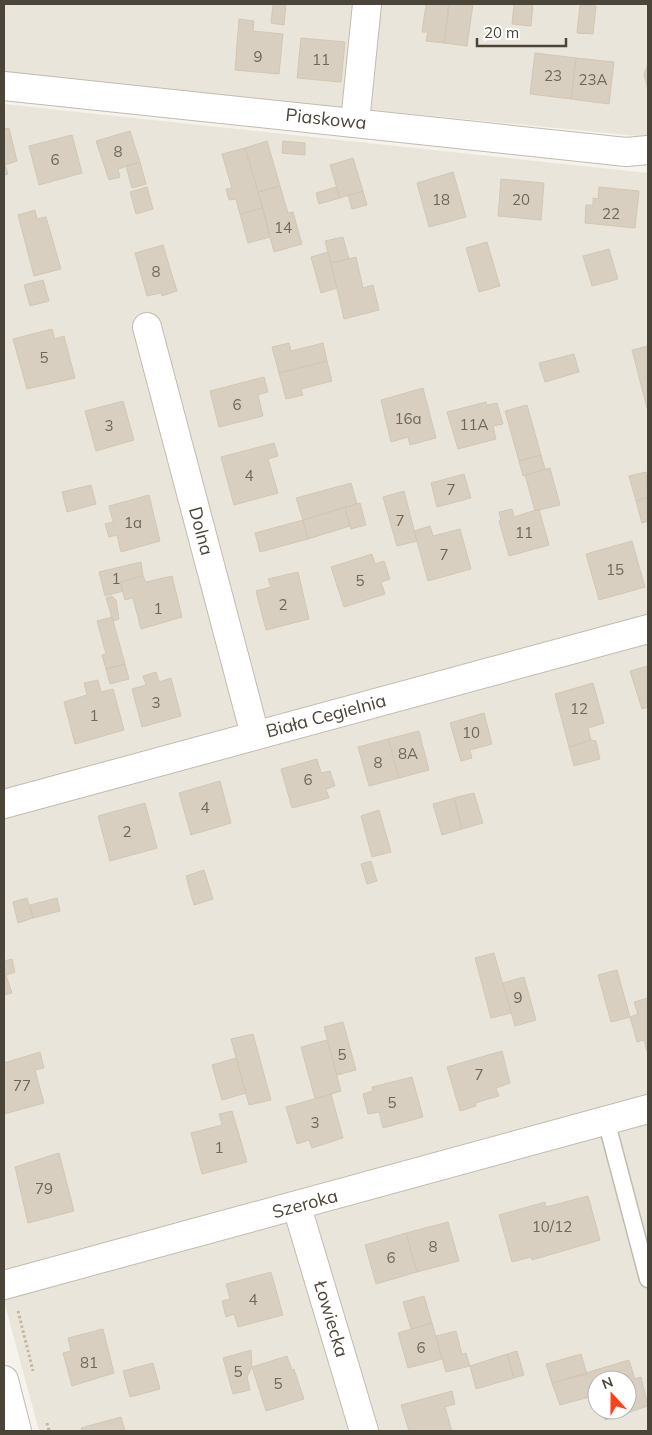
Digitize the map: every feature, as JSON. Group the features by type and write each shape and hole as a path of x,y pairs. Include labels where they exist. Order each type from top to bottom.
{"street":[{"path":"355,122 367,4"},
{"name":"Piaskowa","path":"4,86 626,152 648,150"},
{"name":"Dolna","path":"147,327 255,735"},
{"name":"Biała Cegielnia","path":"4,804 648,628"},
{"name":"Szeroka","path":"7,1284 297,1207 648,1109"},
{"name":"Łowiecka","path":"297,1207 364,1431"},
{"path":"4,1380 18,1431"}],"lane":[{"path":"606,1120 648,1279"}],"path":[{"path":"7,1284 34,1375"},
{"path":"47,1422 49,1431"}],"shaded area":[{"path":"4,4 648,4 648,137 4,74"},
{"path":"4,104 648,173 648,1431 39,1431 4,1301"}],"building":[{"path":"273,4 286,4 284,25 271,23"},
{"path":"426,4 449,4 444,43 426,41 428,32 422,32"},
{"path":"449,4 473,4 467,46 444,43"},
{"path":"514,4 533,4 531,26 512,24"},
{"path":"580,5 596,6 593,34 577,33"},
{"path":"239,19 254,21 253,31 283,34 279,74 235,70"},
{"path":"301,38 345,42 341,82 297,78"},
{"path":"535,53 576,58 571,99 530,94"},
{"path":"576,58 614,62 609,104 571,99"},
{"path":"648,65 648,90 644,74"},
{"path":"9,128 17,161 5,165 8,174 4,175 4,129"},
{"path":"130,131 140,162 118,169 120,177 109,180 96,141"},
{"path":"72,135 82,173 39,185 29,146"},
{"path":"267,141 280,186 258,192 245,148"},
{"path":"283,141 305,143 305,155 282,153"},
{"path":"245,148 263,208 240,214 236,199 229,200 226,189 232,188 222,154"},
{"path":"353,158 363,191 340,198 330,165"},
{"path":"140,162 146,184 132,188 126,166"},
{"path":"453,172 466,217 429,227 417,183"},
{"path":"501,179 544,183 541,220 498,216"},
{"path":"280,186 288,213 293,212 302,244 274,252 258,192"},
{"path":"147,187 153,209 136,214 130,192"},
{"path":"336,187 340,198 319,204 316,193"},
{"path":"599,187 639,191 635,228 585,223 586,205 593,205 593,198 598,199"},
{"path":"363,191 367,205 352,209 348,195"},
{"path":"263,208 270,237 248,243 240,214"},
{"path":"35,210 37,219 46,217 61,269 34,276 18,215"},
{"path":"343,237 349,259 331,263 325,241"},
{"path":"487,242 500,286 479,292 466,248"},
{"path":"163,245 177,291 162,296 161,293 147,296 135,253"},
{"path":"609,249 618,279 592,286 583,256"},
{"path":"328,252 337,288 321,293 311,257"},
{"path":"356,257 363,288 373,285 379,310 344,319 331,263"},
{"path":"43,280 49,301 30,306 24,285"},
{"path":"52,329 55,339 64,336 75,378 27,389 13,339"},
{"path":"289,343 291,351 323,343 327,361 279,373 272,347"},
{"path":"648,346 648,408 647,408 632,350"},
{"path":"574,354 579,372 545,382 539,363"},
{"path":"327,361 332,381 301,389 303,395 286,399 279,373"},
{"path":"264,377 268,392 258,395 263,416 219,427 210,391"},
{"path":"423,388 436,438 410,445 408,437 391,442 381,400"},
{"path":"123,401 134,440 96,451 85,411"},
{"path":"486,402 487,405 497,403 503,424 493,426 496,439 458,449 447,412"},
{"path":"527,405 541,455 519,461 505,411"},
{"path":"274,443 278,456 268,459 278,493 234,505 221,457"},
{"path":"541,455 545,469 523,476 519,461"},
{"path":"550,468 560,505 535,511 525,475"},
{"path":"646,472 648,497 636,501 629,476"},
{"path":"464,474 471,498 437,507 431,483"},
{"path":"351,483 357,504 303,520 296,498"},
{"path":"91,485 96,504 67,512 62,492"},
{"path":"404,491 417,541 397,546 383,497"},
{"path":"149,495 160,541 121,552 117,535 109,537 105,524 113,522 109,506"},
{"path":"648,497 648,521 642,523 636,501"},
{"path":"360,503 366,525 351,529 345,507"},
{"path":"345,507 350,526 308,539 303,520"},
{"path":"512,509 514,517 539,509 549,545 509,556 499,521 501,520 499,512"},
{"path":"303,520 308,539 260,552 255,533"},
{"path":"430,526 433,536 460,529 471,569 428,581 414,531"},
{"path":"632,541 645,587 599,600 586,554"},
{"path":"372,554 375,564 384,561 390,579 381,582 385,594 344,607 331,567"},
{"path":"141,562 143,576 120,582 123,591 105,596 99,572"},
{"path":"298,572 309,619 266,630 256,591 271,587 268,579"},
{"path":"143,576 146,582 172,576 182,617 141,629 133,598 125,600 120,582"},
{"path":"112,596 116,600 119,619 113,621 106,598"},
{"path":"112,617 125,664 106,669 102,655 106,654 97,621"},
{"path":"125,664 129,679 110,684 106,669"},
{"path":"648,666 648,707 642,709 630,671"},
{"path":"156,672 159,682 171,678 181,716 142,727 132,689 146,685 143,676"},
{"path":"98,680 101,692 113,689 124,730 75,744 64,702 87,695 84,683"},
{"path":"593,683 604,723 588,728 591,740 569,747 555,694"},
{"path":"484,713 492,744 470,750 472,758 461,761 450,723"},
{"path":"419,731 429,770 399,778 388,739"},
{"path":"388,739 399,778 369,786 358,747"},
{"path":"591,740 596,741 600,759 574,766 569,747"},
{"path":"317,759 321,773 330,771 335,786 326,789 329,798 292,808 281,769"},
{"path":"220,781 231,823 191,835 179,793"},
{"path":"474,793 483,823 462,829 454,798"},
{"path":"454,798 462,829 442,835 433,804"},
{"path":"145,803 157,848 110,861 98,816"},
{"path":"379,810 391,852 372,857 361,816"},
{"path":"371,861 377,881 367,884 361,864"},
{"path":"204,870 213,899 194,905 186,876"},
{"path":"27,898 33,918 18,923 13,902"},
{"path":"57,898 60,911 33,918 30,905"},
{"path":"494,953 511,1013 491,1018 475,958"},
{"path":"12,959 15,972 6,975 12,993 4,995 4,961"},
{"path":"617,970 630,1017 611,1022 598,975"},
{"path":"524,977 536,1020 515,1026 503,983"},
{"path":"648,998 648,1055 644,1040 637,1042 630,1017 638,1014 634,1002"},
{"path":"343,1022 356,1070 337,1075 324,1027"},
{"path":"253,1034 271,1100 249,1105 231,1039"},
{"path":"327,1040 341,1091 315,1099 301,1047"},
{"path":"502,1051 510,1083 496,1088 499,1096 475,1103 476,1106 460,1111 447,1067"},
{"path":"40,1052 44,1068 35,1070 44,1103 4,1114 4,1063"},
{"path":"236,1058 246,1093 222,1100 212,1065"},
{"path":"412,1077 423,1117 383,1128 379,1112 368,1114 363,1094 373,1091 372,1087"},
{"path":"331,1094 343,1138 312,1148 309,1140 297,1144 286,1107"},
{"path":"232,1111 247,1162 202,1174 191,1133 222,1125 219,1114"},
{"path":"59,1153 74,1211 28,1223 15,1167"},
{"path":"588,1196 600,1240 532,1260 531,1257 512,1262 499,1215 545,1202 546,1207"},
{"path":"448,1222 459,1261 417,1272 406,1233"},
{"path":"406,1233 417,1272 376,1284 365,1245"},
{"path":"271,1272 283,1315 238,1327 234,1314 226,1317 222,1301 230,1299 226,1284"},
{"path":"424,1296 432,1323 411,1329 403,1302"},
{"path":"432,1323 442,1359 408,1368 398,1333"},
{"path":"103,1329 114,1373 72,1386 63,1353 71,1351 68,1338"},
{"path":"456,1331 462,1354 466,1353 470,1366 446,1372 436,1336"},
{"path":"251,1350 252,1367 247,1377 250,1390 233,1394 223,1358"},
{"path":"517,1351 524,1375 514,1378 507,1354"},
{"path":"507,1354 514,1378 476,1389 470,1366"},
{"path":"581,1354 587,1374 552,1383 546,1364"},
{"path":"287,1356 292,1370 294,1369 304,1399 266,1411 252,1367"},
{"path":"629,1360 632,1370 596,1370"},
{"path":"153,1363 160,1389 130,1397 123,1371"},
{"path":"587,1373 587,1398 560,1405 552,1383"},
{"path":"641,1377 648,1406 637,1410 637,1378"},
{"path":"452,1391 455,1404 445,1407 452,1431 409,1431 401,1405"},
{"path":"121,1417 125,1431 82,1431 81,1428"}]}
